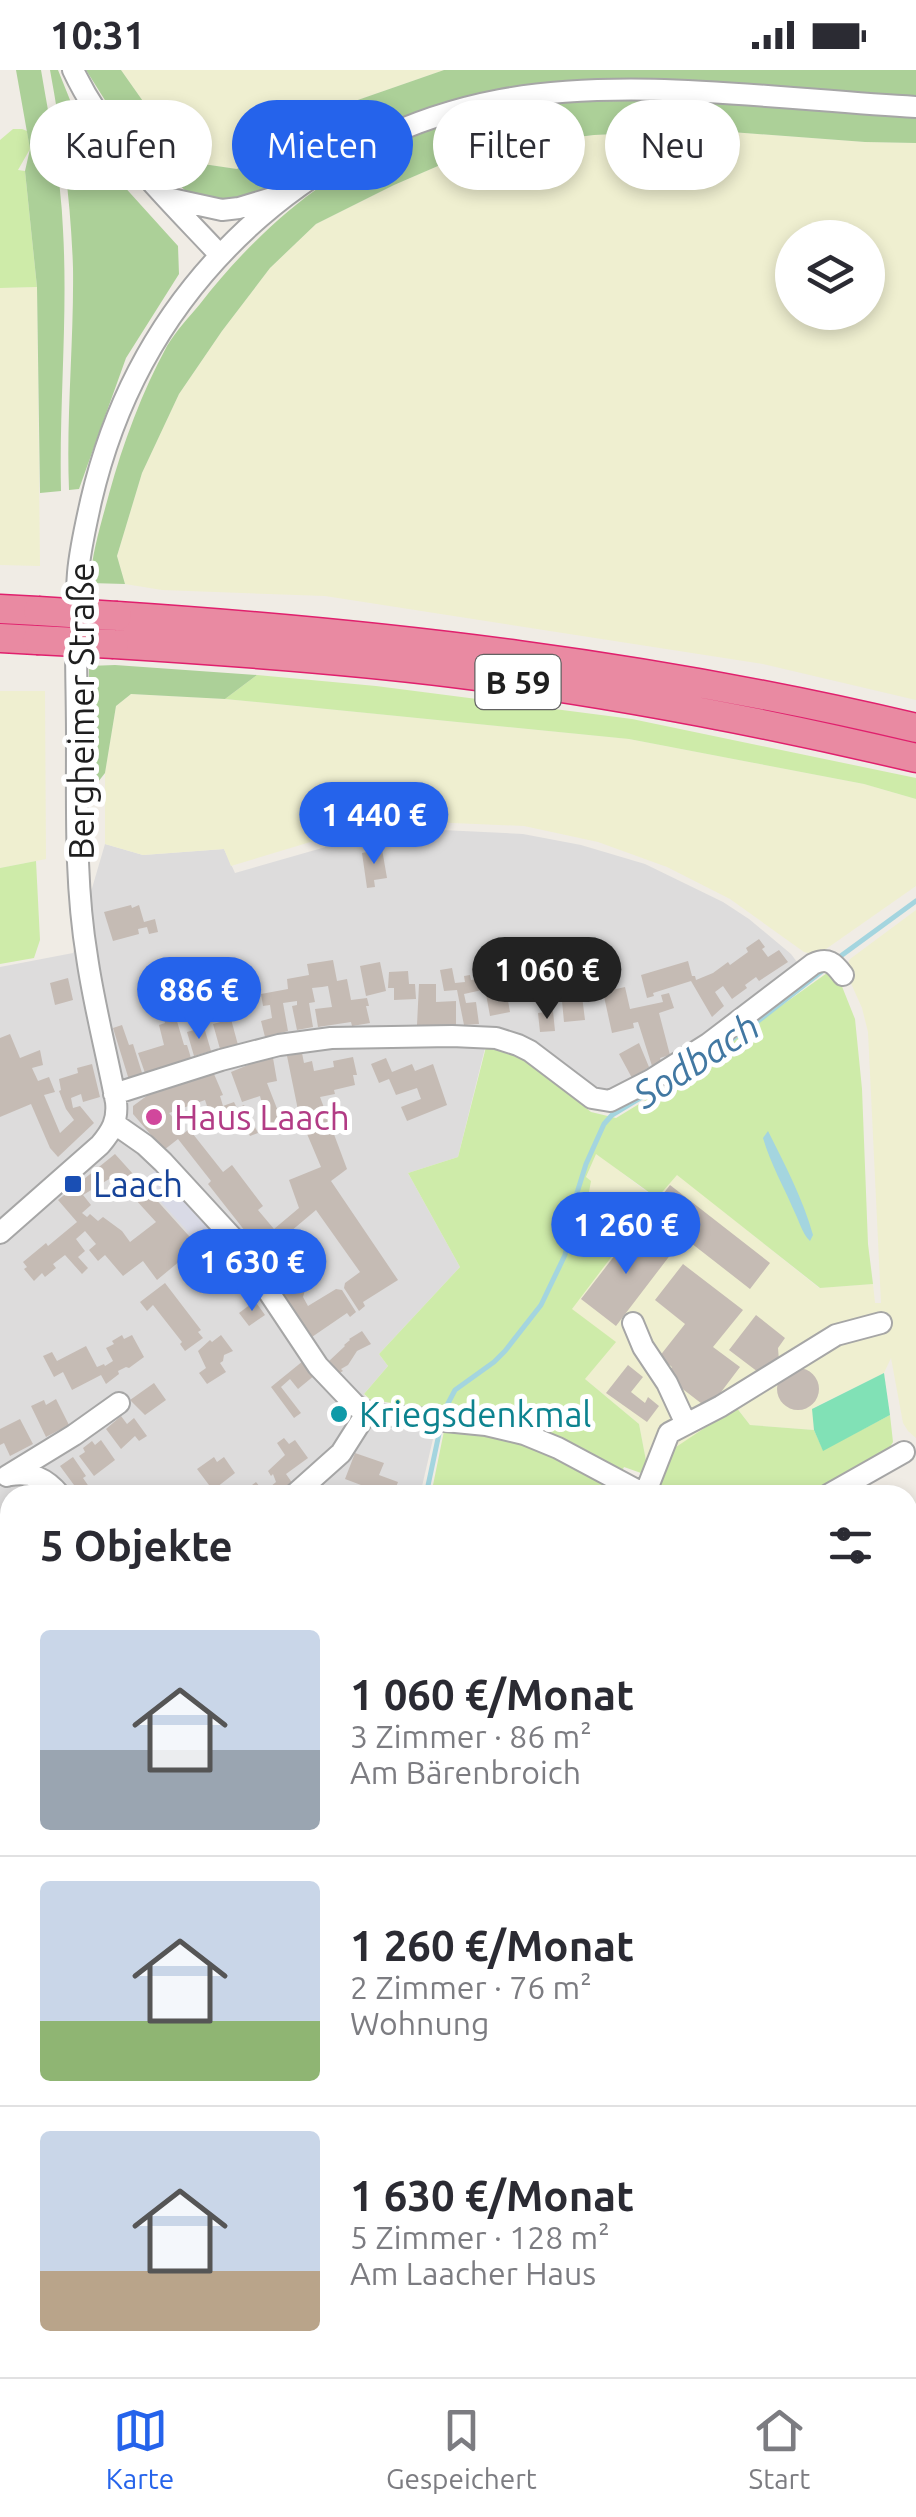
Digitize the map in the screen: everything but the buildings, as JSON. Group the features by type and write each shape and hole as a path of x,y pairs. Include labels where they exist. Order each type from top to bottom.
{"highway":[{"name":"B 59","path":"0,608 373,636 574,661 729,688 916,728"},
{"name":"B 59","path":"0,638 376,664 512,681 692,710 916,758"}],"street":[{"path":"74,70 112,135 220,255"},
{"name":"Bergheimer Straße","path":"115,1124 116,1106 90,978 82,915 77,592 80,559 104,451 127,393 172,312 190,288 220,255 291,192 346,156 403,128 451,111 532,95 592,91 664,91 916,108"},
{"path":"167,198 222,210 291,192"},
{"path":"114,1094 244,1053 290,1043 330,1038 452,1036 511,1042 530,1051 592,1098 610,1101 708,1044 810,966 824,960 837,967"},
{"path":"0,1233 93,1152 115,1124 163,1162 232,1238 318,1366 346,1398 367,1412 513,1430 558,1448 628,1485"},
{"path":"634,1322 643,1347 667,1383 686,1424"},
{"path":"648,1485 669,1432 721,1406 836,1334 881,1324"},
{"path":"3,1478 74,1436 119,1403"},
{"path":"309,1485 341,1454 367,1412"},
{"path":"846,1485 904,1452"},
{"path":"3,1478 25,1474 51,1485"}],"shaded area":[{"path":"421,829 523,834 581,845 645,864 749,919 791,954 803,970 609,1099 488,1036 458,1157 408,1173 460,1267 379,1354 388,1366 364,1394 376,1420 436,1426 422,1485 0,1485 0,967 73,953 105,844 143,855 224,849 235,873 364,836"},
{"path":"160,1167 215,1230 200,1245 142,1181"}],"green space":[{"path":"16,70 41,70 46,100 30,100 30,149"},
{"path":"50,70 58,70 70,100 55,100"},
{"path":"86,70 121,70 142,100 105,100"},
{"path":"121,70 444,70 358,100 232,100 232,168 212,165 212,100 142,100"},
{"path":"444,70 916,70 916,99 674,84 554,100 433,100 433,116 413,119 413,100 358,100"},
{"path":"605,100 605,135 585,136 585,101"},
{"path":"740,105 916,116 916,143 740,133"},
{"path":"433,127 433,168 413,177 413,135"},
{"path":"13,129 27,131 30,149 18,170 25,171 37,287 0,288 0,140"},
{"path":"740,133 916,143 916,700 763,664 325,596 162,590 125,584 117,556 142,473 179,394 270,268 316,224 384,190 413,190 413,177 433,168 433,190 585,190 585,136 605,135 605,190 740,190"},
{"path":"30,149 30,190 60,190 63,230 61,491 40,493 37,287 25,171"},
{"path":"212,165 232,168 232,190 264,190 235,202 196,201 185,190 212,190"},
{"path":"67,190 127,190 178,246 179,274 126,358 79,489 69,490 68,434 72,243"},
{"path":"315,190 384,190 316,224 270,268 222,331 179,394 142,473 117,556 125,584 90,583 114,475 134,418 167,346 221,278"},
{"path":"37,287 40,566 0,565 0,288"},
{"path":"89,666 257,675 225,699 131,694 116,706 105,773 98,782 88,756"},
{"path":"257,675 632,719 916,778 916,799 864,784 629,739 225,699"},
{"path":"0,691 45,691 46,859 0,868"},
{"path":"131,694 225,699 629,739 864,784 916,799 916,886 813,954 804,952 730,899 667,867 598,842 524,826 430,822 377,825 231,866 224,849 143,855 105,844 105,773 116,706"},
{"path":"36,861 40,940 34,958 0,964 0,868"},
{"path":"916,910 916,1438 903,1423 891,1358 884,1373 813,1408 814,1430 750,1425 737,1408 648,1471 639,1424 585,1379 571,1309 634,1227 589,1192 586,1178 596,1153 656,1199 677,1174 819,1288 873,1284 875,1303 881,1303 868,1032 845,970 850,959"},
{"path":"827,973 841,984 855,1019 873,1284 820,1288 677,1175 657,1198 596,1154 586,1177 591,1181 589,1192 634,1227 572,1309 616,1342 585,1379 639,1424 648,1471 641,1473 624,1467 622,1471 519,1426 371,1400 364,1394 388,1366 379,1354 460,1267 408,1173 458,1157 486,1047 516,1056 537,1068 591,1112 616,1118 672,1084"},
{"path":"884,1373 890,1415 823,1451 814,1430 812,1409"},
{"path":"736,1407 750,1425 814,1430 823,1450 890,1415 893,1442 887,1452 836,1485 658,1485 670,1451"},
{"path":"445,1426 509,1434 616,1485 433,1485"}],"water":[{"path":"768,1131 804,1208 813,1235 810,1241 770,1157 763,1138"}],"waterway":[{"name":"Sodbach","path":"838,958 916,901"},
{"name":"Sodbach","path":"689,1068 753,1025 826,968"},
{"name":"Sodbach","path":"444,1411 455,1390 494,1362 541,1305 565,1255 576,1196 604,1124 650,1092"},
{"name":"Sodbach","path":"428,1485 440,1429"}],"place":[{"name":"Haus Laach","path":"154,1117"},
{"name":"Laach","path":"73,1184"},
{"name":"Kriegsdenkmal","path":"339,1414"}]}
